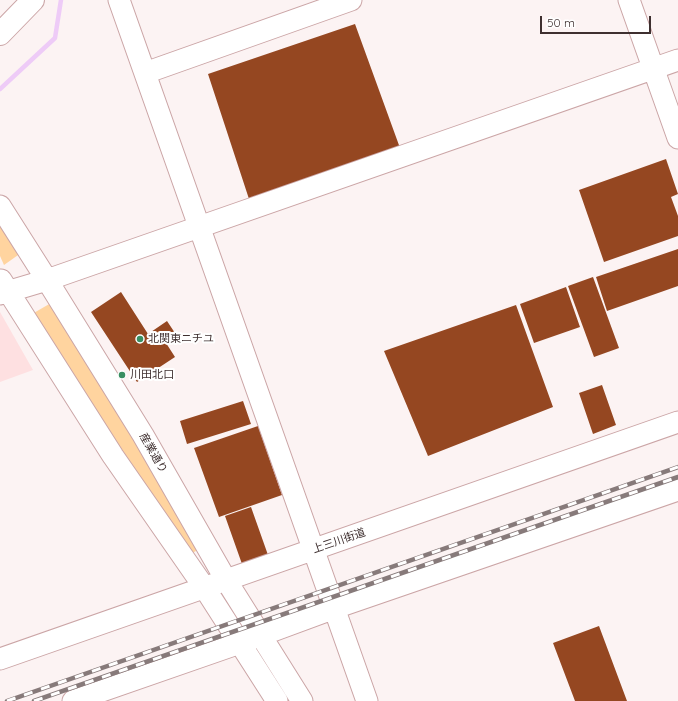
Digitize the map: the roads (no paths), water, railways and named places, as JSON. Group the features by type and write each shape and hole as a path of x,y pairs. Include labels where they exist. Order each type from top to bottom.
{"main road":[{"path":"0,34 33,0"}],"street":[{"path":"119,0 367,701"},
{"path":"145,73 351,0"},
{"path":"629,0 678,138"},
{"path":"277,701 204,587 112,456 3,288 47,280 678,60"},
{"name":"産業通り","path":"0,206 143,435 226,580 302,701"},
{"name":"上三川街道","path":"0,659 678,422"},
{"path":"73,701 240,643 334,608 678,490"}],"waterway":[{"path":"0,89 55,38 61,0"}],"railway":[{"path":"7,701 678,467"},
{"path":"34,701 678,477"}],"place":[{"name":"北関東ニチユ","path":"140,339"},
{"name":"川田北口","path":"122,375"}]}
